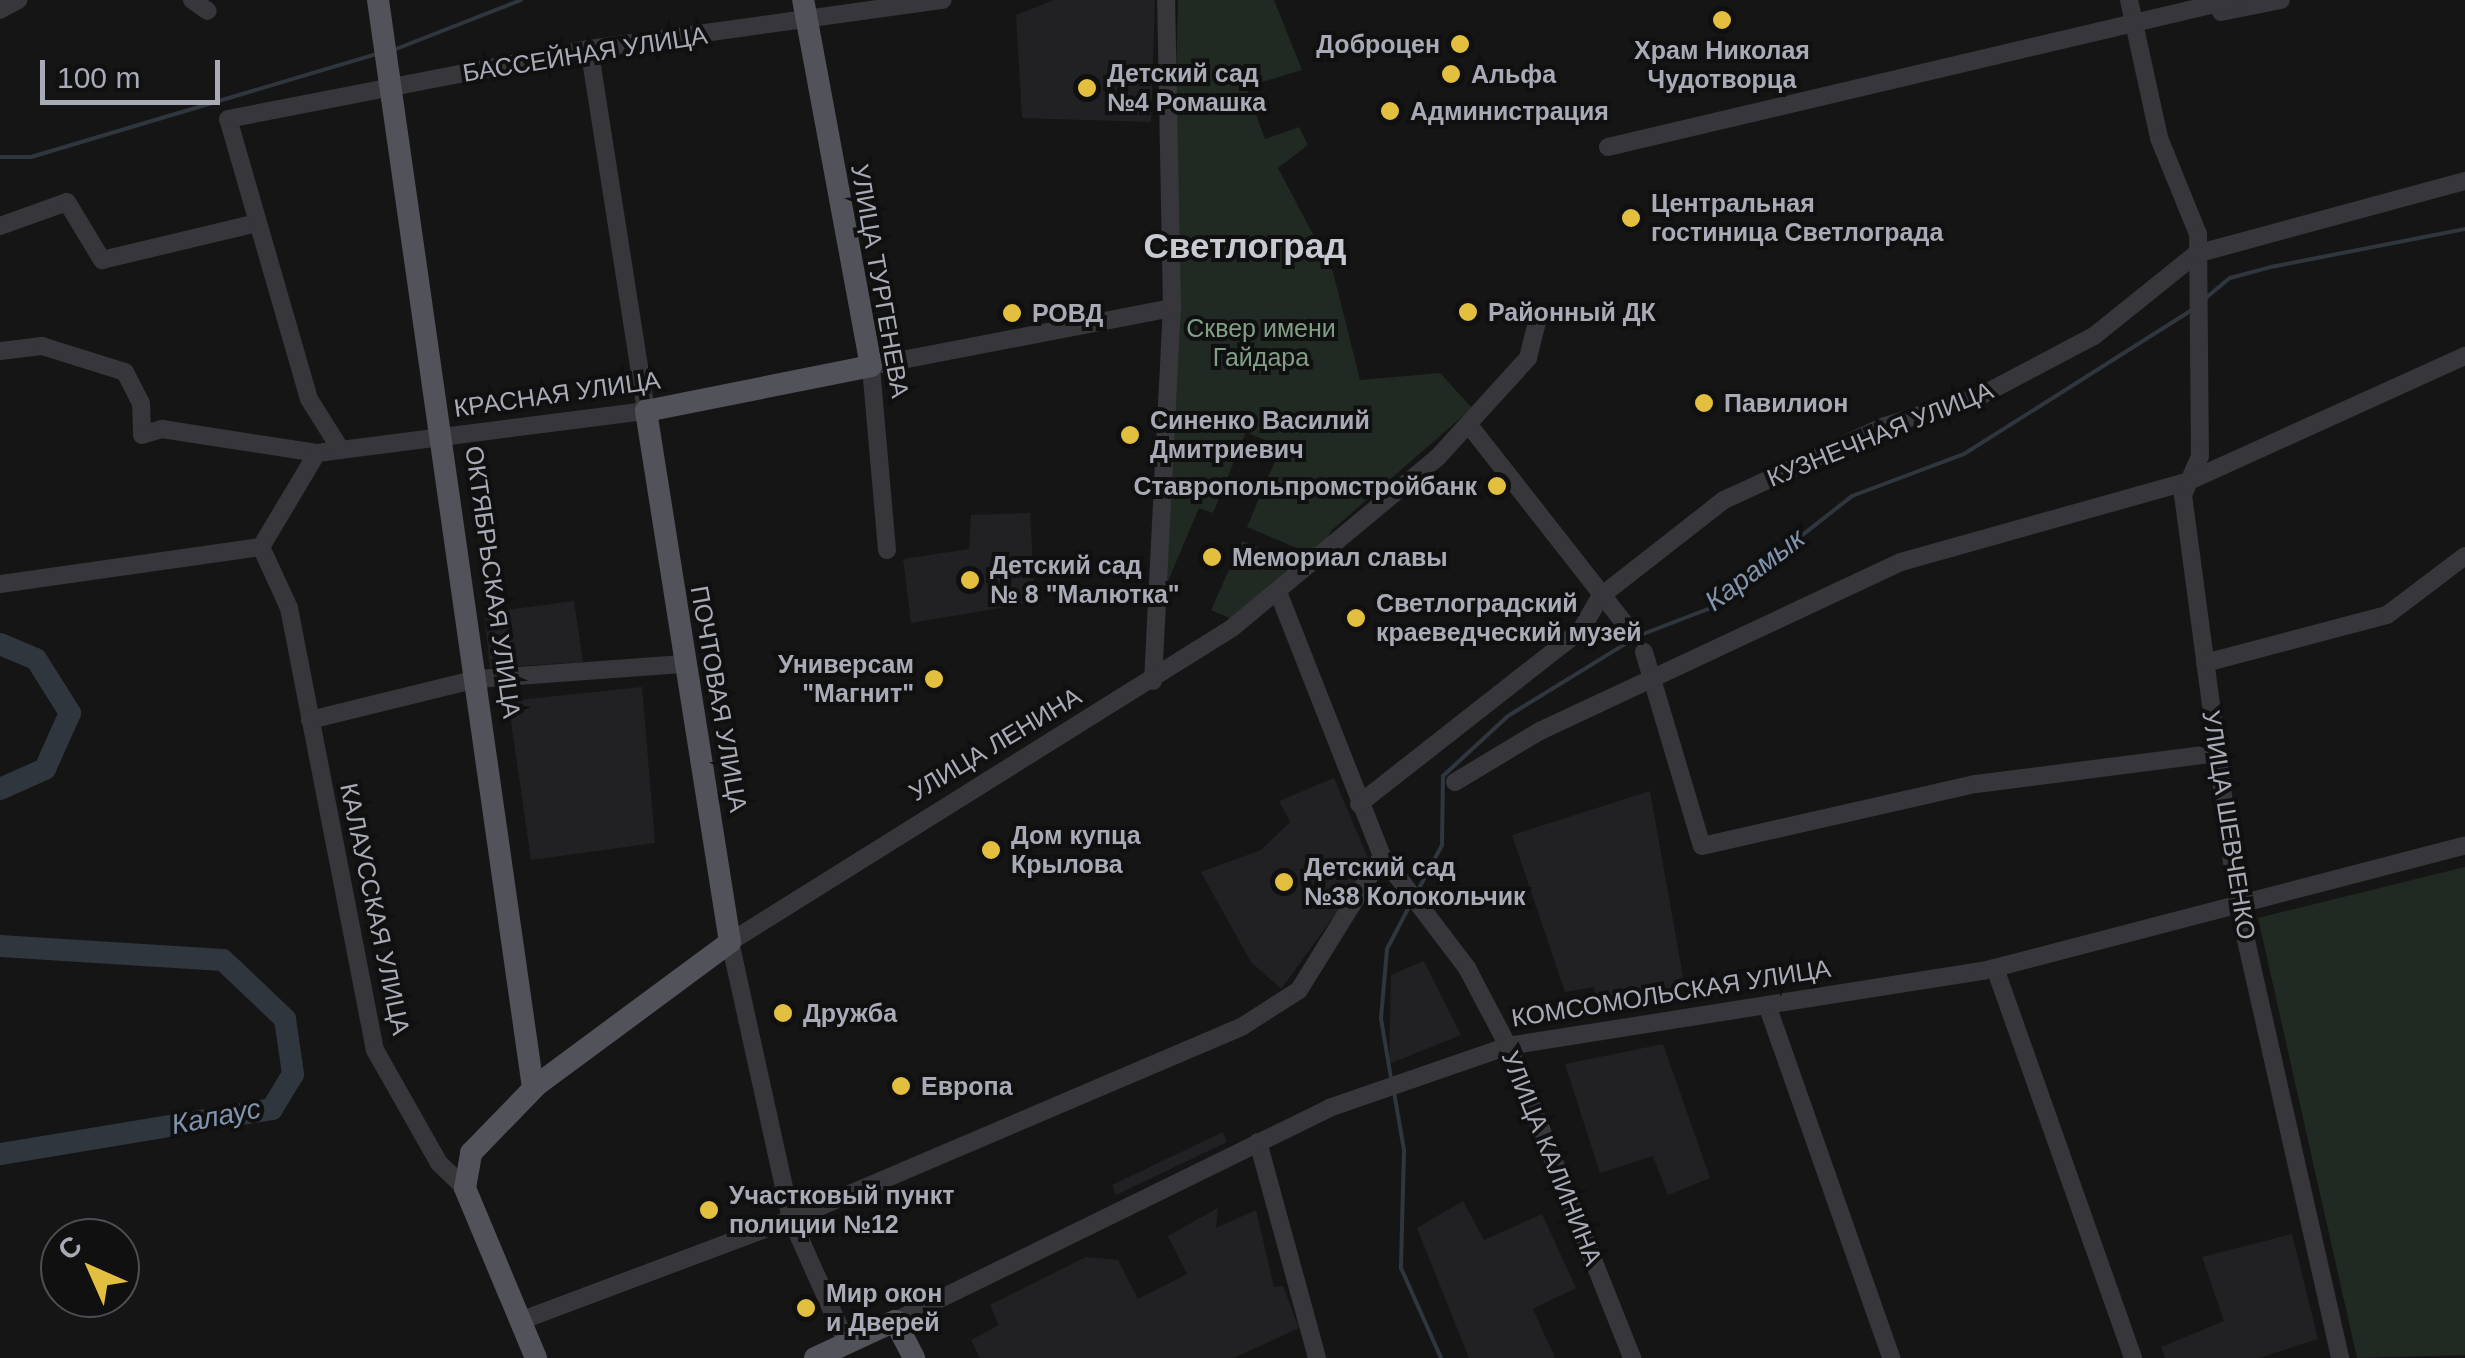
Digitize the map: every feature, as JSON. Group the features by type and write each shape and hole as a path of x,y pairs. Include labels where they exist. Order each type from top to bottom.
{"main road":[{"name":"ОКТЯБРЬСКАЯ УЛИЦА","path":"378,0 445,437 534,1088"},
{"name":"УЛИЦА ТУРГЕНЕВА","path":"805,12 871,366"},
{"name":"КРАСНАЯ УЛИЦА","path":"646,411 871,366"},
{"name":"ПОЧТОВАЯ УЛИЦА","path":"646,411 682,664 730,942"},
{"name":"УЛИЦА ЛЕНИНА","path":"465,1188 485,1132 534,1088 730,942"},
{"name":"КАЛАУССКАЯ УЛИЦА","path":"465,1188 536,1358"},
{"name":"КОМСОМОЛЬСКАЯ УЛИЦА","path":"815,1358 896,1321"},
{"path":"896,1321 914,1358"}],"street":[{"path":"0,10 18,0"},
{"path":"192,0 208,11"},
{"name":"БАССЕЙНАЯ УЛИЦА","path":"253,224 228,119 394,85 805,12 944,0"},
{"path":"1152,681 1172,308 1166,0"},
{"path":"2129,0 2159,138 2198,234 2196,254"},
{"path":"1608,147 2132,19 2232,0"},
{"path":"2132,19 2153,25 2281,0"},
{"name":"ПОЧТОВАЯ УЛИЦА","path":"589,49 646,411"},
{"name":"КУЗНЕЧНАЯ УЛИЦА","path":"1359,804 1581,630 1601,596 1724,500 1998,386 2094,336 2196,254 2465,180"},
{"path":"0,226 66,202 102,260 253,224 309,400 341,450"},
{"name":"УЛИЦА ШЕВЧЕНКО","path":"2196,254 2192,290 2204,332 2200,456 2183,496 2237,900 2340,1358"},
{"name":"КРАСНАЯ УЛИЦА","path":"871,366 1172,308"},
{"name":"УЛИЦА ЛЕНИНА","path":"730,942 1152,681 1278,592 1468,424 1528,358 1536,325"},
{"name":"КРАСНАЯ УЛИЦА","path":"0,350 42,346 125,372 141,403 142,435 162,428 317,454 646,411"},
{"path":"1455,782 1658,677 1902,562 2189,481 2465,356"},
{"name":"УЛИЦА ТУРГЕНЕВА","path":"871,366 888,550"},
{"path":"1468,424 1632,633"},
{"path":"0,584 261,547 317,454"},
{"name":"КАЛАУССКАЯ УЛИЦА","path":"261,547 290,608 375,1050 439,1162 465,1188"},
{"path":"2205,663 2387,615 2465,556"},
{"path":"520,1321 791,1219 1243,1026 1298,990 1382,856 1278,592"},
{"path":"1644,652 1658,677 1702,846 1976,784 2217,753"},
{"path":"310,720 477,678 682,664"},
{"name":"КОМСОМОЛЬСКАЯ УЛИЦА","path":"896,1321 1329,1108 1508,1046 1995,968 2237,900 2465,844"},
{"name":"УЛИЦА КАЛИНИНА","path":"1382,856 1426,914 1508,1046 1632,1358"},
{"name":"ПОЧТОВАЯ УЛИЦА","path":"730,942 791,1219 847,1344"},
{"path":"1995,968 2133,1358"},
{"path":"1767,1005 1892,1358"},
{"path":"1258,1142 1316,1358"}],"shaded area":[{"name":"Детский сад №4 Ромашка","path":"1054,0 1155,0 1151,122 1022,118 1016,15"},
{"name":"Детский сад № 8 \"Малютка\"","path":"1030,513 1035,602 911,623 903,559 969,549 971,515"},
{"path":"574,601 583,662 490,668 484,613"},
{"path":"642,687 655,843 531,860 508,701"},
{"name":"Детский сад №38 Колокольчик","path":"1334,778 1371,865 1281,989 1251,962 1201,872 1261,850 1290,822 1279,801"},
{"path":"1650,791 1685,988 1596,1002 1594,987 1565,992 1512,835"},
{"path":"1424,961 1461,1035 1389,1064 1391,975"},
{"path":"1663,1044 1710,1178 1668,1195 1653,1156 1600,1173 1565,1064"},
{"path":"1223,1132 1227,1142 1116,1195 1112,1185"},
{"path":"1463,1201 1484,1240 1542,1214 1576,1288 1533,1309 1555,1358 1469,1358 1417,1228"},
{"path":"1218,1208 1216,1228 1256,1210 1274,1287 1283,1286 1299,1328 1234,1358 980,1358 971,1340 999,1325 990,1305 1086,1257 1118,1260 1138,1299 1187,1274 1168,1236"},
{"path":"2292,1234 2318,1339 2259,1358 2165,1358 2161,1347 2224,1321 2202,1257"}],"green space":[{"name":"Сквер имени Гайдара","path":"1178,0 1274,0 1302,70 1246,87 1265,139 1299,127 1308,145 1278,168 1333,272 1360,380 1440,373 1472,408 1332,530 1316,556 1247,527 1281,447 1246,432 1213,513 1199,508 1163,593"},
{"path":"1242,541 1304,568 1234,620 1211,610"},
{"path":"2465,867 2465,1355 2357,1358 2258,918"}],"waterway":[{"path":"396,49 521,0"},
{"path":"0,157 31,157 377,54"},
{"name":"Карамык","path":"2207,297 2230,278 2271,267 2465,229"},
{"name":"Карамык","path":"1417,892 1442,845 1443,776 1508,716 1638,636 1708,609 1852,496 1964,454 2192,310"},
{"name":"Калаус","path":"0,644 36,659 70,713 45,769 0,789"},
{"name":"Карамык","path":"1391,1078 1381,1018 1387,949 1410,905"},
{"name":"Калаус","path":"0,946 223,960 285,1019 293,1074 272,1109 0,1154"},
{"name":"Карамык","path":"1394,1092 1404,1150 1401,1268 1441,1358"}],"place":[{"name":"Храм Николая Чудотворца","path":"1722,20"},
{"name":"Доброцен","path":"1460,44"},
{"name":"Альфа","path":"1451,74"},
{"name":"Детский сад №4 Ромашка","path":"1087,88"},
{"name":"Администрация","path":"1390,111"},
{"name":"Центральная гостиница Светлограда","path":"1631,218"},
{"name":"Районный ДК","path":"1468,312"},
{"name":"РОВД","path":"1012,313"},
{"name":"Павилион","path":"1704,403"},
{"name":"Синенко Василий Дмитриевич","path":"1130,435"},
{"name":"Ставропольпромстройбанк","path":"1497,486"},
{"name":"Мемориал славы","path":"1212,557"},
{"name":"Детский сад № 8 \"Малютка\"","path":"970,580"},
{"name":"Светлоградский краеведческий музей","path":"1356,618"},
{"name":"Универсам \"Магнит\"","path":"934,679"},
{"name":"Дом купца Крылова","path":"991,850"},
{"name":"Детский сад №38 Колокольчик","path":"1284,882"},
{"name":"Дружба","path":"783,1013"},
{"name":"Европа","path":"901,1086"},
{"name":"Участковый пункт полиции №12","path":"709,1210"},
{"name":"Мир окон и Дверей","path":"806,1308"}],"district":[{"name":"Светлоград","path":"1245,246"}]}
